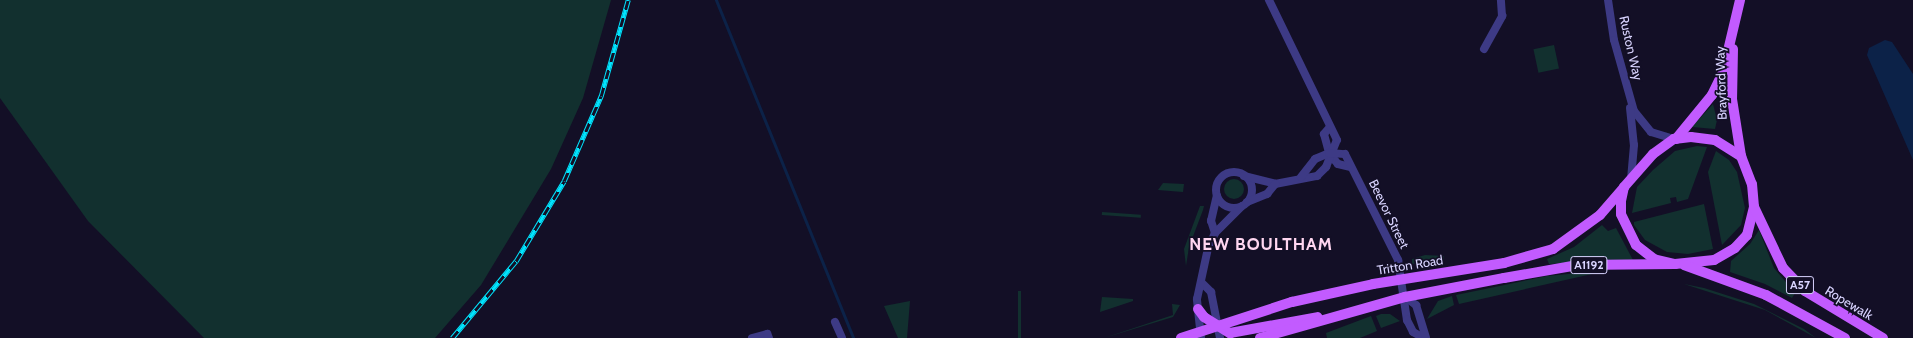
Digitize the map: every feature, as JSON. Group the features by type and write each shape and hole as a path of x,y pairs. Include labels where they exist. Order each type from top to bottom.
{"main road":[{"name":"Brayford Way","path":"1675,139 1712,95 1723,72 1740,0"},
{"name":"Brayford Way","path":"1733,33 1732,99 1741,156"},
{"path":"1708,138 1741,156 1752,184 1754,207 1747,235 1735,248 1714,260 1678,264 1654,259 1627,233 1621,214 1624,187 1631,177 1653,154 1675,139 1708,138"},
{"name":"Tritton Road","path":"1181,338 1200,335 1218,326 1292,302 1403,279 1504,263 1553,249 1600,215 1624,187"},
{"name":"Ropewalk","path":"1754,207 1783,268 1805,291 1883,338"},
{"name":"A1192","path":"1260,338 1406,297 1578,265 1678,264"},
{"name":"A57","path":"1678,264 1766,295 1845,338"},
{"path":"1198,309 1218,326 1235,333 1310,317 1334,317"}],"street":[{"path":"1215,233 1211,220 1217,196 1217,184 1224,175 1232,172 1275,184 1301,177 1317,176 1326,167 1329,153 1337,140 1329,128 1269,0"},
{"path":"1484,48 1502,16 1501,0"},
{"name":"Ruston Way","path":"1608,0 1630,101 1631,177"},
{"name":"Ruston Way","path":"1630,101 1643,126 1675,139"},
{"path":"1301,177 1315,158 1329,153"},
{"name":"Beevor Street","path":"1329,153 1345,154 1398,260 1406,297 1407,320 1413,332 1425,338"},
{"path":"1200,335 1198,309 1202,283 1215,233 1244,204 1251,190 1244,176"},
{"path":"1217,196 1229,207 1244,204 1268,194 1275,184"},
{"path":"1202,283 1211,292 1220,338"},
{"name":"Beevor Street","path":"1406,297 1416,305 1425,338"},
{"path":"835,322 842,338"},
{"path":"752,338 767,334 769,338"}],"green space":[{"path":"0,0 611,0 583,98 551,169 481,285 435,338 204,338 88,221 0,98"},
{"path":"1554,45 1559,68 1538,73 1533,49"},
{"path":"1713,104 1717,120 1715,129 1692,127"},
{"path":"1697,146 1707,147 1688,199 1677,202 1676,197 1670,198 1671,203 1632,213 1637,187 1653,170 1675,151"},
{"path":"1716,151 1729,160 1737,172 1745,208 1741,225 1722,245 1708,172"},
{"path":"1234,179 1241,182 1244,189 1241,196 1234,199 1227,196 1224,189 1227,182"},
{"path":"1163,183 1184,184 1183,192 1158,190"},
{"path":"1704,204 1713,249 1688,254 1667,252 1645,240 1634,225 1634,222"},
{"path":"1200,206 1204,206 1189,247 1186,266 1184,249"},
{"path":"1102,212 1141,215 1141,218 1102,215"},
{"path":"1602,225 1608,231 1616,228 1633,260 1549,264 1547,259 1574,247"},
{"path":"1759,230 1774,268 1795,293 1792,298 1765,284 1730,272 1731,261 1750,244"},
{"path":"1425,255 1444,256 1444,261 1412,264 1412,259"},
{"path":"1610,270 1459,304 1456,295 1547,276"},
{"path":"1684,284 1704,288 1754,304 1804,329 1816,338 1765,310"},
{"path":"1018,291 1021,291 1021,338 1018,338"},
{"path":"1452,296 1454,305 1427,319 1438,301"},
{"path":"1102,297 1133,299 1133,301 1100,312"},
{"path":"910,301 907,338 898,338 884,306"},
{"path":"1172,304 1180,305 1173,317 1104,338 1173,315"},
{"path":"1381,314 1390,314 1400,321 1381,328 1376,316"},
{"path":"1371,316 1377,331 1360,338 1327,338 1326,333"}],"water":[{"path":"1885,40 1892,42 1913,74 1913,160 1867,55 1869,48"}],"waterway":[{"path":"716,0 853,338"}],"railway":[{"path":"452,338 516,261 564,181 601,96 628,0"}],"district":[{"name":"NEW BOULTHAM","path":"1261,245"}]}
